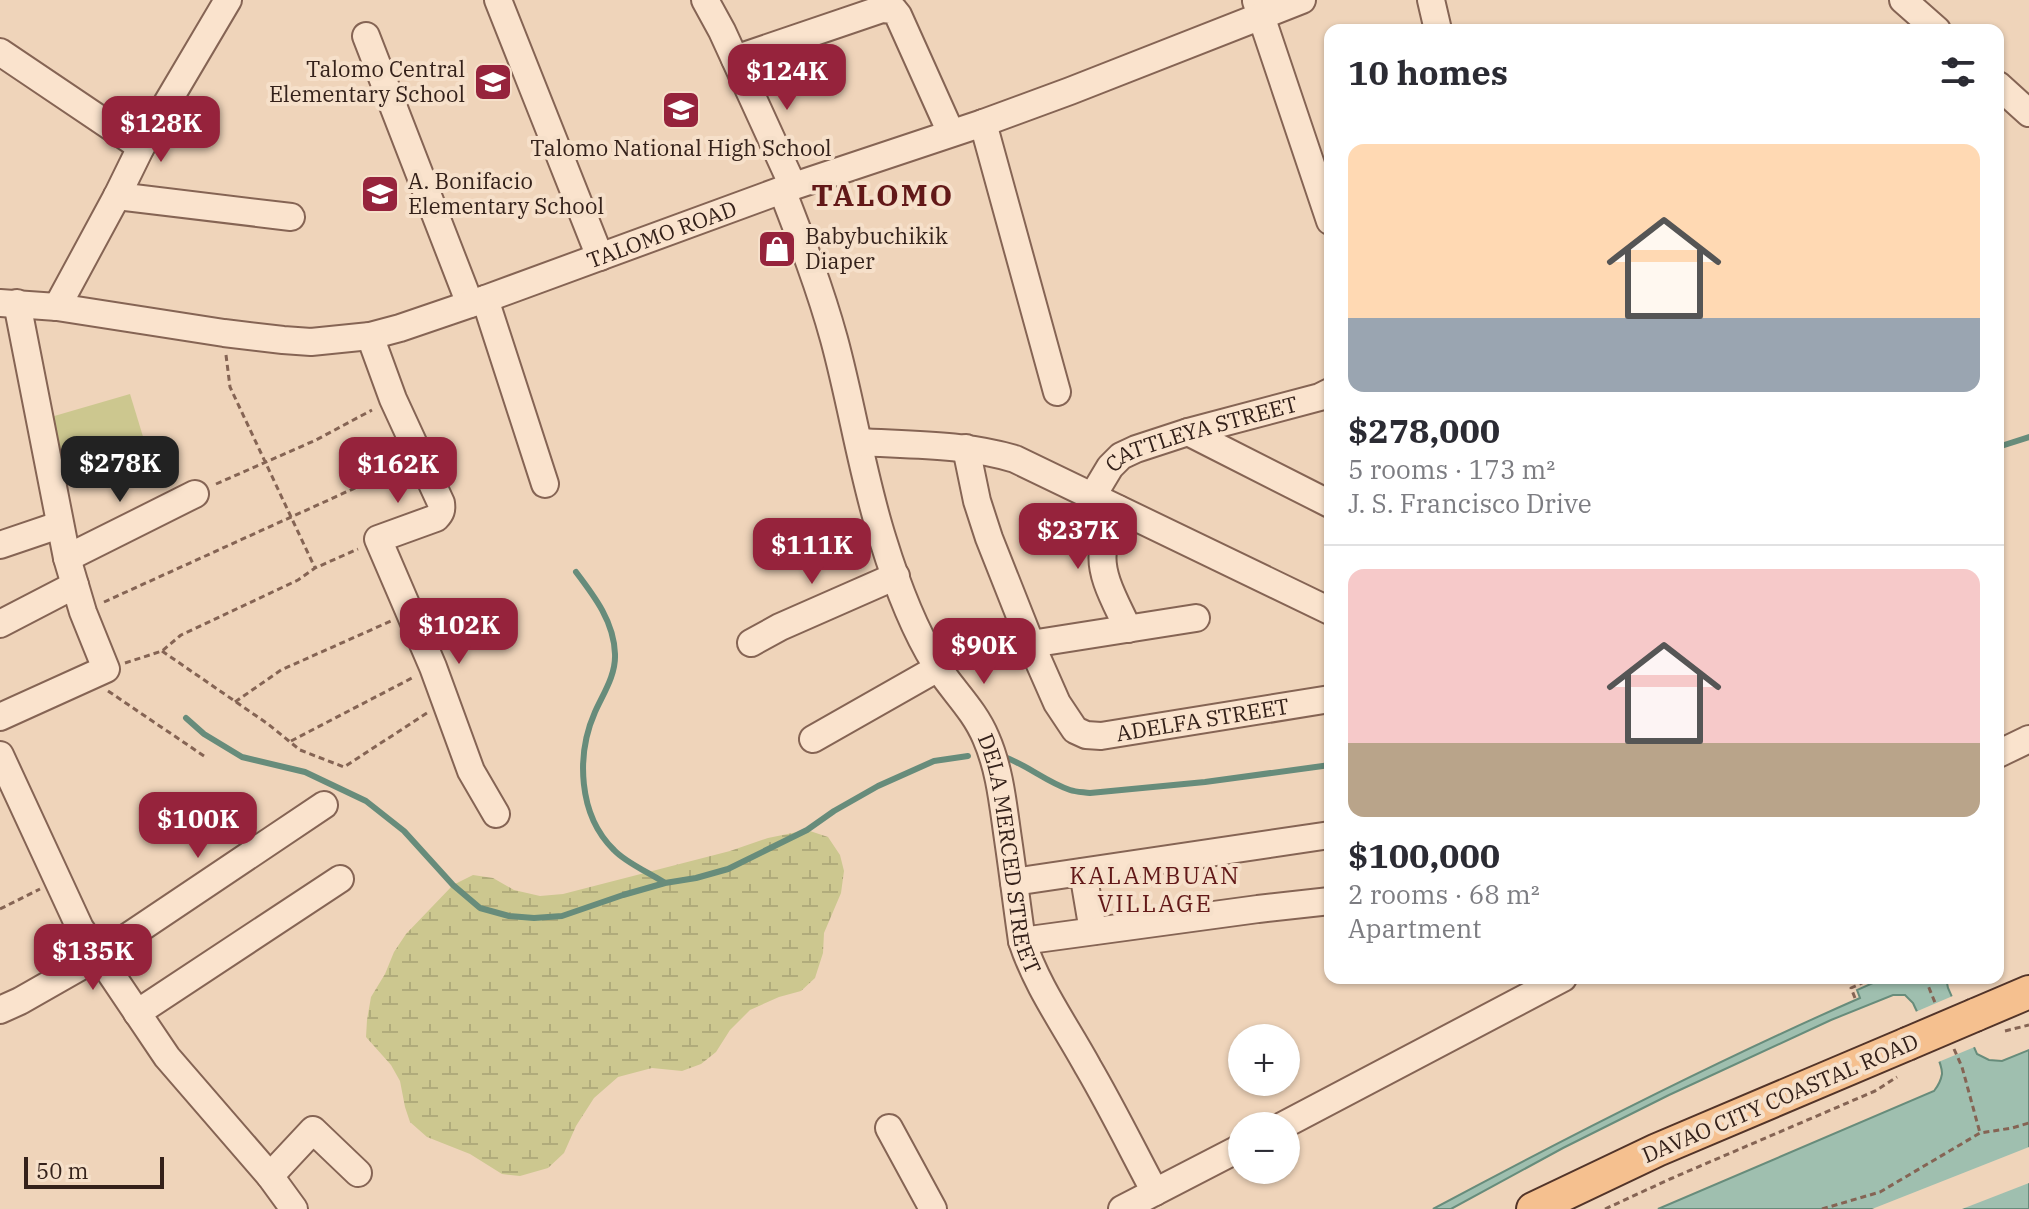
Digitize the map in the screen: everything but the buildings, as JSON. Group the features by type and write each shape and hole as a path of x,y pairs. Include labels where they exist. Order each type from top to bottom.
{"main road":[{"name":"DAVAO CITY COASTAL ROAD","path":"1533,1209 1671,1144 1903,1059 1988,1024 2029,992"}],"street":[{"path":"57,307 141,147 228,0"},
{"path":"498,0 600,257"},
{"name":"DELA MERCED STREET","path":"705,0 735,59 788,188 826,311 883,541 910,613 938,668 980,723 991,750 1000,782 1022,941 1037,980 1090,1070 1155,1192"},
{"name":"TALOMO ROAD","path":"8,303 311,342 370,336 477,301 788,188 983,123 1070,91 1258,8 1302,0"},
{"path":"1431,0 1437,24"},
{"path":"1903,0 1930,24"},
{"path":"1258,8 1324,203"},
{"path":"735,59 882,9 894,10 951,133"},
{"path":"366,36 477,301 545,484"},
{"path":"0,52 141,147"},
{"path":"2004,90 2029,113"},
{"path":"983,123 1057,392"},
{"path":"117,196 291,217"},
{"path":"0,717 97,673 8,303"},
{"path":"370,336 393,399 441,503 440,515 378,539 433,667 471,771 496,814"},
{"name":"CATTLEYA STREET","path":"1092,497 1110,467 1121,456 1136,449 1188,432 1324,398"},
{"path":"1188,432 1324,501"},
{"path":"859,442 966,448 1015,459 1324,608"},
{"path":"966,448 977,501 989,538 1031,644 1196,618"},
{"path":"67,558 195,494"},
{"path":"1118,509 1103,550 1103,565 1128,629"},
{"path":"0,545 59,525"},
{"path":"751,643 896,576"},
{"path":"0,624 75,585"},
{"name":"ADELFA STREET","path":"1031,644 1057,703 1075,730 1086,735 1101,736 1324,700"},
{"path":"813,739 938,668"},
{"path":"2004,751 2029,739"},
{"path":"0,755 80,928 167,1057 270,1176 294,1209"},
{"path":"0,1010 99,956 324,805"},
{"path":"1014,882 1324,836"},
{"path":"1083,872 1093,931"},
{"path":"137,1013 340,879"},
{"path":"1022,941 1324,902"},
{"path":"1300,1117 1552,984"},
{"path":"889,1128 933,1209"},
{"path":"270,1176 313,1130 358,1173"},
{"path":"1122,1209 1228,1154"}],"path":[{"path":"224,333 230,387 315,568"},
{"path":"195,494 333,432 393,399"},
{"path":"83,612 421,458"},
{"path":"97,673 162,651 181,635 378,539"},
{"path":"235,702 281,670 409,613"},
{"path":"162,651 300,750 344,767 444,702"},
{"path":"289,742 433,667"},
{"path":"97,673 204,756"},
{"path":"0,909 58,880"},
{"path":"1855,998 1851,988 1860,984"},
{"path":"1927,984 1937,1008"},
{"path":"1988,1024 2029,1025"},
{"path":"1949,1037 1962,1067 1980,1133"},
{"path":"1605,1209 1884,1086 1903,1059"},
{"path":"1822,1209 1880,1192 1980,1133 2029,1123"}],"green space":[{"path":"130,394 148,453 61,479 44,419"},
{"path":"807,830 828,837 840,855 844,871 841,893 824,933 823,953 815,978 801,991 750,1010 730,1030 716,1052 701,1064 682,1071 652,1068 618,1077 594,1098 564,1153 548,1168 520,1176 502,1174 470,1154 427,1137 410,1122 400,1081 391,1065 366,1037 371,997 406,934 453,885 473,875 493,878 514,890 540,896 563,894"}],"shaded area":[{"path":"1870,984 1947,984 1977,1054 1989,1060 2002,1061 2029,1050 2029,1209 1658,1209 1934,1091 1942,1074 1935,1050 1913,1003 1905,995 1893,995 1831,1020 1669,1095 1451,1209 1433,1209 1644,1099 1860,998 1857,990"}],"pier":[{"path":"1955,995 1977,1046 1936,1063 1913,1013"},
{"path":"2029,1147 2029,1183 1962,1209 1872,1209"}],"waterway":[{"path":"2004,445 2029,437"},
{"path":"576,572 607,621 615,654 611,677 595,712 585,747 583,765 587,802 593,820 614,850 631,864 665,883"},
{"path":"186,718 204,734 242,757 305,772 366,801 404,831 453,885 480,908 509,916 534,918 562,916 665,883 728,869 807,830 878,786 934,761 968,756"},
{"path":"1002,756 1061,787 1090,793 1324,766"}],"place":[{"name":"Talomo Central Elementary School","path":"493,82"},
{"name":"Talomo National High School","path":"681,110"},
{"name":"A. Bonifacio Elementary School","path":"380,194"},
{"name":"Babybuchikik Diaper","path":"777,249"}],"district":[{"name":"TALOMO","path":"883,196"},
{"name":"KALAMBUAN VILLAGE","path":"1155,890"}]}
